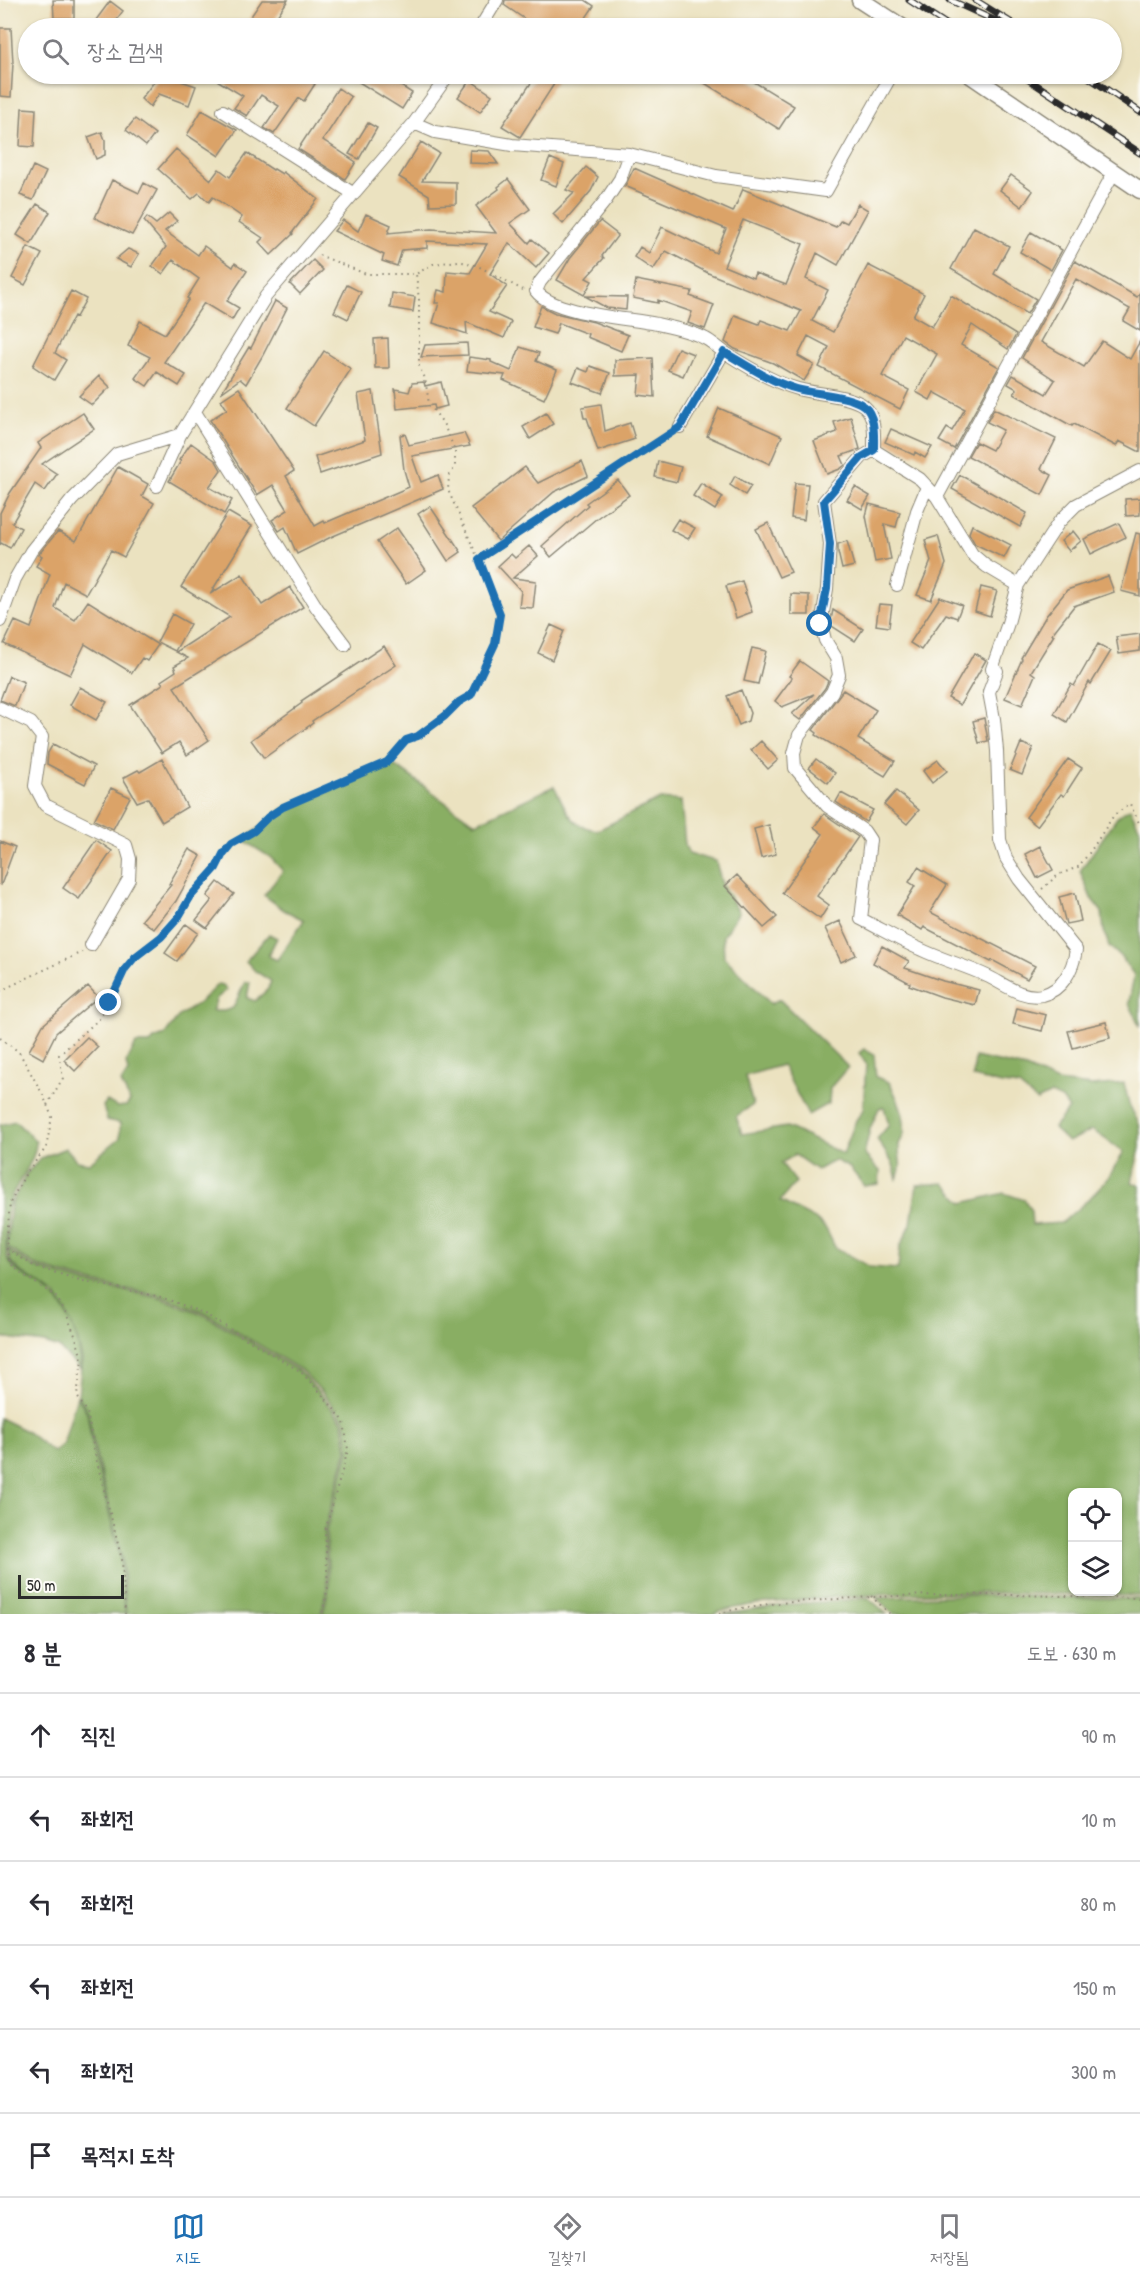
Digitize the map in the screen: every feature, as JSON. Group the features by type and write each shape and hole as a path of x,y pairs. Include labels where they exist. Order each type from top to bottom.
{"main road":[{"path":"860,0 888,18"},
{"path":"984,84 1140,190"}],"street":[{"path":"486,18 497,0"},
{"path":"157,486 180,435 266,296 414,123 442,84"},
{"path":"414,123 435,132 512,145 629,154 716,176 826,191 886,84"},
{"path":"223,111 354,194"},
{"path":"629,154 620,179 606,200 540,282 536,291 542,299 578,312 631,319 684,331 705,338 771,380 865,406 872,419 874,450"},
{"path":"937,497 1114,172"},
{"path":"680,427 724,352"},
{"path":"195,412 317,608 345,645"},
{"path":"0,621 15,579 31,551 72,501 117,454 180,435"},
{"path":"874,450 920,479 937,497 972,554 986,566 1018,585"},
{"path":"874,450 862,457 824,501 830,544 827,589 820,624 825,639 836,658 839,675 832,692 799,735 794,753 795,768 827,806 864,831 870,840 861,919 920,949 985,975 1029,996 1044,994 1067,978 1076,950 1006,858 1000,840 997,751 989,692 997,671 992,669 1018,585 1059,522 1076,504 1140,471"},
{"path":"897,585 917,511 927,487"},
{"path":"0,708 31,723 42,737 35,786 45,805 126,845 130,859 129,879 91,945"}],"path":[{"path":"305,250 366,274 416,274 434,264 458,261 476,265 542,299"},
{"path":"47,1105 63,1078 59,1055 99,1019 125,969 135,957 161,937 178,918 191,896 216,868 231,844 254,831 268,817 283,807 387,762 406,740 418,736 445,716 459,702 471,695 495,644 500,614 479,559 448,490 449,476 456,467 455,450 443,423 429,405 425,378 419,367 419,300 416,274"},
{"path":"479,559 680,427"},
{"path":"1033,896 1058,875 1078,867 1114,815 1130,804 1140,825"},
{"path":"0,991 91,945"},
{"path":"0,1038 19,1052 52,1117 45,1148 26,1173 10,1203 6,1248 10,1263 15,1268 56,1296 76,1338 82,1359 77,1396 87,1412 94,1450 122,1560 125,1614"},
{"path":"6,1248 34,1266 83,1281 161,1297 203,1313 300,1371 321,1393 344,1421 348,1450 325,1531 328,1587 322,1614"},
{"path":"719,1614 792,1603 871,1596 970,1594 1140,1598"},
{"path":"871,1596 890,1614"}],"green space":[{"path":"390,763 476,823 554,786 575,821 598,830 660,799 681,801 685,845 689,854 716,861 722,885 739,912 723,936 724,957 771,1004 779,999 848,1067 830,1088 829,1103 808,1115 782,1065 745,1076 753,1105 736,1116 742,1134 787,1127 843,1154 856,1120 863,1110 866,1064 859,1053 864,1049 874,1055 876,1077 889,1082 898,1100 904,1125 899,1145 900,1164 897,1179 893,1164 877,1139 889,1125 884,1107 879,1108 870,1129 864,1154 880,1171 879,1184 864,1186 850,1168 835,1160 817,1170 795,1155 781,1163 796,1182 780,1201 815,1219 826,1229 835,1247 870,1267 898,1269 900,1247 911,1224 917,1185 944,1183 963,1203 1004,1193 1025,1200 1031,1211 1032,1225 1061,1223 1089,1199 1109,1177 1124,1152 1092,1130 1068,1142 1053,1128 1069,1109 1062,1099 1051,1094 1037,1101 1019,1086 973,1077 975,1057 1026,1068 1057,1082 1092,1086 1124,1083 1140,1132 1140,1148 1132,1182 1140,1186 1140,1596 1122,1596 1122,1488 1068,1488 1068,1594 865,1595 769,1603 713,1614 323,1614 329,1587 326,1531 349,1450 345,1421 322,1392 301,1370 204,1312 161,1296 84,1280 34,1265 7,1247 11,1204 27,1173 41,1158 66,1148 77,1161 89,1163 120,1138 120,1123 107,1120 103,1106 107,1101 117,1107 126,1106 130,1101 121,1083 128,1072 126,1063 136,1044 150,1044 154,1039 165,1035 179,1016 200,1002 218,984 223,985 227,990 217,998 212,1011 233,1008 245,982 250,982 247,998 255,1001 268,989 271,981 255,971 246,961 269,934 277,938 268,956 277,960 304,920 284,910 264,895 283,871 270,857 246,842 248,837 283,809"},
{"path":"1130,808 1140,829 1140,1027 1129,1003 1134,975 1122,958 1109,946 1104,931 1102,912 1091,898 1080,871 1118,816"},
{"path":"15,1121 36,1141 33,1158 8,1208 7,1257 17,1271 52,1294 66,1313 79,1347 80,1369 59,1348 44,1343 0,1337 0,1125"},
{"path":"8,1250 33,1267 83,1282 160,1298 203,1314 300,1372 320,1394 343,1422 347,1450 324,1531 327,1587 321,1614 126,1614 122,1560 88,1412 78,1395 82,1359 77,1338 67,1313 56,1295 21,1272 11,1262"},
{"path":"77,1396 87,1412 93,1450 121,1560 125,1614 0,1614 0,1418 26,1431 53,1452 63,1444"},
{"path":"970,1595 1140,1599 1140,1614 894,1614 876,1598"},
{"path":"869,1598 887,1614 723,1614 792,1604"}],"building":[{"path":"53,0 74,0 74,18 54,18"},
{"path":"262,0 288,0 276,18 250,18"},
{"path":"505,0 585,0 594,6 586,18 523,18 504,5"},
{"path":"110,1 123,11 118,18 97,18"},
{"path":"0,28 11,28 13,63 11,97 0,96"},
{"path":"152,84 196,86 189,105 159,94 150,107 141,99"},
{"path":"223,84 315,84 304,101 299,98 274,134 264,128 279,106 261,95 247,116 234,108 243,96"},
{"path":"362,84 398,84 412,93 402,109"},
{"path":"467,84 476,84 492,95 480,112 458,97"},
{"path":"530,84 554,84 520,137 502,126"},
{"path":"706,84 758,84 794,106 779,129"},
{"path":"338,88 351,97 323,140 356,162 345,179 298,149"},
{"path":"22,108 36,109 34,147 20,146"},
{"path":"202,110 237,130 219,156 187,135"},
{"path":"135,119 155,134 146,146 126,130"},
{"path":"368,123 377,128 359,159 349,154"},
{"path":"102,132 105,140 105,155 96,159 88,137"},
{"path":"421,142 439,153 422,181 456,182 456,204 430,205 429,195 399,177"},
{"path":"176,149 211,180 219,169 230,177 247,153 273,170 282,174 283,172 318,199 293,234 271,255 259,242 263,238 239,222 242,217 213,197 209,202 199,193 192,199 158,169"},
{"path":"470,150 489,151 498,164 469,163"},
{"path":"550,158 564,164 556,186 541,180"},
{"path":"33,166 46,172 33,200 20,195"},
{"path":"586,167 598,177 591,191 563,224 553,214 574,193 566,190"},
{"path":"634,168 733,212 743,189 836,227 841,220 847,223 858,204 868,210 838,265 817,253 806,279 828,290 812,321 833,332 868,265 924,294 913,316 932,327 951,295 1016,335 1008,349 972,325 961,345 999,367 954,449 939,441 947,428 952,431 965,409 934,392 930,400 916,392 937,354 903,335 882,376 909,390 900,409 819,367 829,347 808,336 798,356 814,365 804,381 773,363 735,349 725,342 735,315 759,324 761,320 790,331 801,311 708,273 666,251 653,270 634,257 640,247 649,253 662,227 716,253 726,229 625,186","holes":["743,220 803,244 786,285 755,273 753,278 724,266"]},
{"path":"1011,175 1033,191 1022,207 1000,190"},
{"path":"508,179 530,209 510,223 529,243 532,239 549,253 536,268 509,243 490,274 507,286 489,312 511,322 504,338 466,322 467,334 433,323 439,303 435,303 438,290 446,292 447,271 470,273 487,244 427,241 427,248 402,250 397,266 382,261 384,255 334,231 343,220 358,231 366,214 391,225 388,233 431,229 496,233 476,206 499,189 498,187"},
{"path":"112,180 139,193 144,183 157,190 132,235 95,218"},
{"path":"37,204 50,212 31,244 17,235"},
{"path":"169,213 177,221 165,231 198,255 204,246 233,267 235,263 247,271 227,301 239,308 232,320 204,303 164,362 186,375 179,386 157,372 147,386 135,378 150,357 128,346 140,321 165,334 189,299 187,298 199,279 173,260 163,274 152,266 166,247 144,221 147,217 156,224"},
{"path":"600,221 618,235 602,256 604,258 586,278 592,281 584,295 557,280 570,258"},
{"path":"974,227 1009,246 994,274 1036,299 1027,314 951,269"},
{"path":"1031,232 1062,250 1051,270 1020,252"},
{"path":"28,247 42,254 25,285 12,278"},
{"path":"128,249 139,254 131,267 116,259"},
{"path":"313,260 323,270 300,294 290,284"},
{"path":"1075,261 1137,297 1140,292 1140,331 1123,321 1130,309 1076,279 1041,342 1084,367 1102,341 1130,359 1140,341 1140,452 1119,441 1116,446 1074,424 1072,426 1014,394 1017,389 1008,384 1013,375 1046,394 1055,380 1022,358"},
{"path":"636,280 692,291 690,296 714,305 705,329 688,323 692,312 658,300 658,303 633,298"},
{"path":"347,285 361,292 348,319 334,312"},
{"path":"71,291 86,299 76,317 74,316 55,353 66,360 54,380 33,366"},
{"path":"392,293 415,297 413,312 390,308"},
{"path":"585,296 627,297 626,310 607,308"},
{"path":"275,301 287,308 246,384 240,379 221,393 249,347 251,348"},
{"path":"541,306 555,313 594,322 628,335 621,351 587,337 588,334 559,323 555,334 533,327"},
{"path":"388,338 389,368 375,368 374,339"},
{"path":"467,343 468,355 421,357 425,345"},
{"path":"520,347 539,353 536,361 557,370 544,399 503,380 505,375 467,371 469,357 491,360 511,371"},
{"path":"678,348 693,354 683,376 668,370"},
{"path":"324,351 351,369 314,426 287,408"},
{"path":"653,358 655,397 638,395 640,375 615,376 615,360"},
{"path":"590,366 610,373 602,393 572,382 578,368 588,372"},
{"path":"99,376 110,387 92,405 79,396"},
{"path":"424,382 425,386 441,382 447,406 435,409 434,405 397,409 395,389 409,392 412,383"},
{"path":"239,388 294,471 286,476 315,526 409,487 404,470 400,435 405,434 409,445 464,433 470,446 412,456 421,482 438,475 443,489 297,554 285,527 279,531 272,520 288,510 273,485 257,495 210,420 227,409 221,400"},
{"path":"373,391 382,453 320,474 315,457 365,440 358,394"},
{"path":"601,404 605,431 630,423 635,439 598,451 587,418 584,418 582,407"},
{"path":"719,408 782,436 770,464 707,436"},
{"path":"994,409 1056,439 1041,469 1052,475 1042,495 968,456 976,442 992,450 1003,430 987,422"},
{"path":"83,413 94,429 42,464 57,474 45,491 35,484 12,523 21,528 10,548 1,543 0,545 0,513 10,493 41,448 38,443"},
{"path":"546,413 553,424 530,439 523,427"},
{"path":"851,417 860,449 841,456 845,465 827,474 814,441 837,432 834,422"},
{"path":"891,429 932,447 925,458 915,452 914,455 885,442"},
{"path":"191,443 216,461 221,470 209,487 232,500 224,514 169,481 181,461 179,460"},
{"path":"582,461 588,476 554,492 498,541 471,508 525,467 538,483"},
{"path":"658,461 681,467 677,482 655,477"},
{"path":"118,467 148,484 142,496 154,503 124,557 111,550 86,594 64,582 55,608 75,620 88,601 158,645 147,661 142,658 132,673 85,644 70,675 4,644 15,621 31,628 50,574 36,566 42,556 39,554 58,531 76,541"},
{"path":"960,475 1027,513 1020,527 952,489"},
{"path":"735,476 751,486 745,495 730,485"},
{"path":"618,480 629,495 597,518 551,557 542,546 588,505 586,503"},
{"path":"701,483 723,497 715,510 693,496"},
{"path":"795,483 808,484 804,520 791,518"},
{"path":"855,487 870,496 862,509 847,500"},
{"path":"1140,498 1140,515 1126,516 1125,499"},
{"path":"869,504 900,512 896,527 884,524 891,559 875,562 866,516"},
{"path":"430,506 461,552 448,561 418,514"},
{"path":"228,512 252,526 210,594 242,574 262,605 290,587 303,607 174,687 209,740 187,755 179,742 162,753 130,705 163,684 161,681 176,671 174,666 188,658 176,652 230,617 181,587"},
{"path":"678,519 695,528 688,539 671,530"},
{"path":"768,523 791,572 779,577 756,529"},
{"path":"1119,523 1126,537 1091,554 1084,539"},
{"path":"972,525 1011,545 1004,558 975,544 969,533"},
{"path":"397,528 426,570 406,584 377,542"},
{"path":"1073,531 1081,541 1069,551 1061,541"},
{"path":"1136,533 1140,534 1140,596 1121,591"},
{"path":"938,536 946,564 931,600 917,595 931,561 925,540"},
{"path":"847,541 854,566 842,569 838,544"},
{"path":"529,546 538,556 513,578 536,581 533,608 519,607 521,591 498,566 511,554 515,558"},
{"path":"1108,576 1114,592 1074,606 1052,634 1054,635 1031,672 1035,675 1022,705 1005,698 1021,658 1046,616 1067,590"},
{"path":"742,581 746,593 744,594 746,594 752,612 736,618 726,586"},
{"path":"981,587 997,591 990,616 975,611"},
{"path":"791,594 809,595 809,615 791,615"},
{"path":"940,597 962,605 957,618 946,614 921,650 910,643"},
{"path":"879,604 892,605 889,627 876,625"},
{"path":"833,610 863,629 855,641 830,625"},
{"path":"172,614 190,624 175,651 157,642"},
{"path":"551,625 564,631 552,660 538,653"},
{"path":"1140,634 1140,651 1119,654 1116,637"},
{"path":"1098,644 1111,651 1091,684 1089,682 1067,722 1054,714 1071,684 1074,686"},
{"path":"384,646 396,665 312,721 313,723 264,758 251,740 302,703 301,701"},
{"path":"752,648 766,651 758,684 744,681"},
{"path":"974,653 986,660 960,705 948,698"},
{"path":"800,661 828,681 800,720 792,714 814,694 782,707 775,701 792,678 789,676"},
{"path":"9,676 24,682 15,706 0,700"},
{"path":"80,687 107,702 96,720 70,705"},
{"path":"741,690 750,713 748,721 739,725 727,696"},
{"path":"843,690 876,710 858,739 895,761 885,776 816,735 817,733 813,730"},
{"path":"984,718 988,741 979,743 973,721"},
{"path":"761,741 778,760 768,769 751,750"},
{"path":"1021,743 1033,748 1022,775 1010,770"},
{"path":"53,744 94,766 85,784 47,764 48,753"},
{"path":"162,759 187,807 162,822 148,798 137,802 123,778 138,770 140,772"},
{"path":"816,759 835,773 828,783 809,768"},
{"path":"1068,759 1082,768 1064,796 1061,794 1037,826 1026,817"},
{"path":"938,760 947,771 932,783 923,771"},
{"path":"111,788 130,797 113,829 94,820"},
{"path":"896,791 919,810 907,824 884,805"},
{"path":"841,793 873,810 866,822 836,802"},
{"path":"824,814 858,837 817,896 829,905 820,919 782,893 823,834 814,827"},
{"path":"769,825 776,854 761,858 754,829"},
{"path":"96,840 112,851 79,899 63,888"},
{"path":"0,841 15,847 1,885 0,884"},
{"path":"1040,846 1053,870 1037,878 1025,854"},
{"path":"189,849 201,856 176,901 154,929 142,920 171,885 169,884"},
{"path":"918,867 947,885 930,912 1035,966 1027,979 924,927 922,930 897,915 915,886 909,882"},
{"path":"737,875 777,917 764,928 725,886"},
{"path":"218,882 234,894 207,928 196,920 212,900 207,896"},
{"path":"1075,893 1081,921 1066,924 1059,897"},
{"path":"840,921 856,955 841,962 825,928"},
{"path":"186,924 198,933 177,961 165,953"},
{"path":"882,946 909,961 905,968 979,990 975,1005 942,997 909,985 910,983 873,963"},
{"path":"88,986 98,997 56,1033 43,1059 29,1051 43,1025"},
{"path":"1017,1008 1046,1015 1042,1031 1013,1024"},
{"path":"1106,1022 1110,1038 1073,1048 1068,1031"},
{"path":"87,1037 98,1047 75,1071 64,1060"}],"railway":[{"path":"909,0 937,18"},
{"path":"950,0 989,18"},
{"path":"975,0 1004,18"},
{"path":"1035,84 1140,153"},
{"path":"1099,84 1140,112"}],"route":[{"path":"109,1003 125,969 135,957 161,937 178,918 191,896 216,868 231,844 254,831 268,817 283,807 387,762 406,740 418,736 445,716 459,702 471,695 495,644 500,614 479,559 680,427 724,352 771,380 865,406 872,419 874,450 862,457 824,501 830,544 827,589 820,624"}]}
